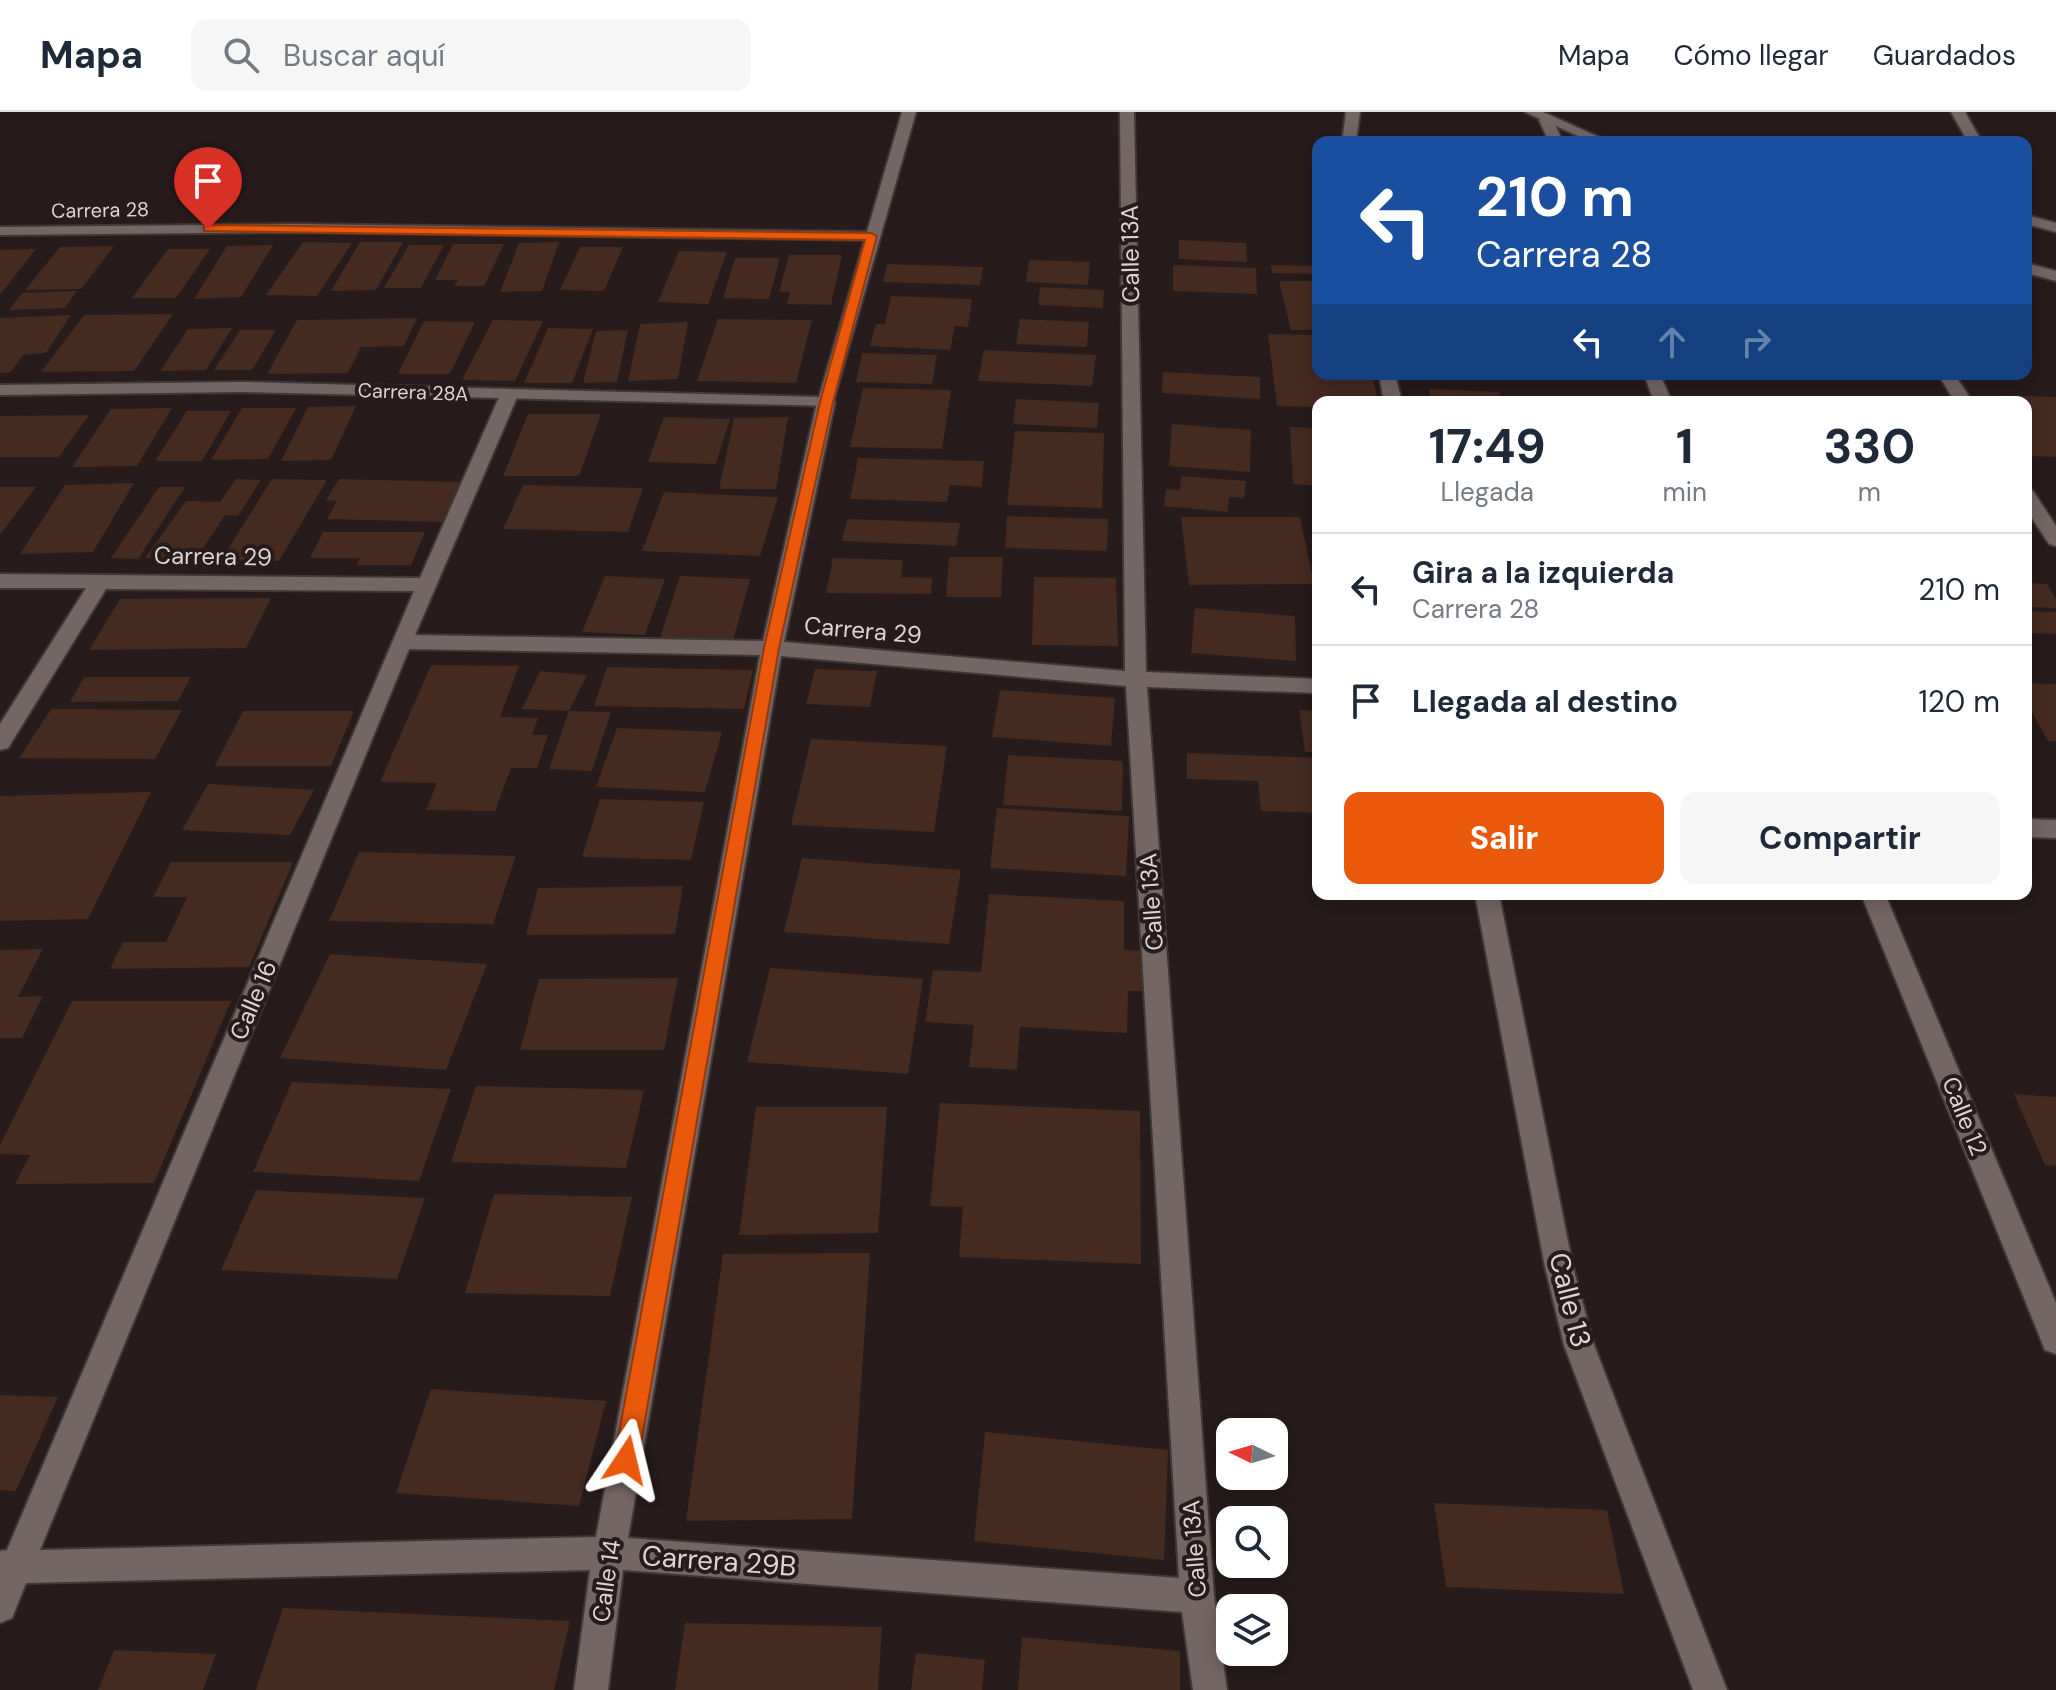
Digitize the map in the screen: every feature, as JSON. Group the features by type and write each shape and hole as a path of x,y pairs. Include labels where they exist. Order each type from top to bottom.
{"street":[{"name":"Calle 14","path":"591,1690 609,1553 772,648 826,402 871,236 909,112"},
{"name":"Calle 13A","path":"1127,112 1136,679 1197,1596 1210,1690"},
{"path":"1350,136 1353,112"},
{"path":"1532,112 1587,136"},
{"path":"1958,112 1972,136"},
{"path":"1546,120 1553,136"},
{"path":"2032,221 2056,228"},
{"name":"Carrera 28","path":"0,231 297,228 871,236"},
{"path":"2032,270 2056,276"},
{"name":"Carrera 28A","path":"0,390 242,387 826,402"},
{"name":"Calle 16","path":"0,1606 8,1567 509,395"},
{"path":"2032,504 2056,540"},
{"name":"Carrera 29","path":"0,581 426,585"},
{"path":"0,742 101,581"},
{"name":"Carrera 29","path":"402,642 772,648 1136,679 1312,686"},
{"path":"2032,828 2056,829"},
{"name":"Calle 13","path":"1488,900 1559,1267 1579,1345 1710,1690"},
{"name":"Calle 12","path":"1875,900 2056,1339"},
{"name":"Carrera 29B","path":"8,1567 609,1553 1197,1596"}],"building":[{"path":"1179,240 1246,243 1247,262 1179,259"},
{"path":"303,242 352,243 317,296 266,295"},
{"path":"360,242 403,242 376,290 331,291"},
{"path":"559,242 542,291 500,292 519,243"},
{"path":"453,244 504,244 484,286 454,286 458,280 435,280"},
{"path":"273,245 241,297 194,299 227,246"},
{"path":"409,245 444,245 421,288 384,288"},
{"path":"114,246 81,289 25,290 60,247"},
{"path":"580,247 623,247 604,291 560,290"},
{"path":"36,249 0,295 0,250"},
{"path":"168,249 210,249 176,298 132,298"},
{"path":"679,251 727,252 708,304 658,302"},
{"path":"789,255 842,255 831,305 787,304 790,292 779,292"},
{"path":"735,258 780,258 769,299 723,298"},
{"path":"1029,260 1090,262 1088,285 1026,282"},
{"path":"887,264 983,267 980,285 883,282"},
{"path":"1173,265 1256,268 1257,294 1173,291"},
{"path":"1271,265 1312,266 1312,274 1272,273"},
{"path":"1279,281 1312,281 1312,330 1291,330"},
{"path":"1040,287 1104,290 1103,308 1038,305"},
{"path":"77,291 65,308 9,310 22,293"},
{"path":"891,296 972,299 968,327 955,326 950,350 870,346 876,324 885,324"},
{"path":"173,314 134,371 41,372 84,315"},
{"path":"71,315 46,353 23,355 11,372 0,373 0,318"},
{"path":"417,318 404,346 361,347 348,373 267,374 297,320"},
{"path":"718,319 812,320 796,383 697,381"},
{"path":"1020,319 1089,322 1087,347 1016,344"},
{"path":"493,320 543,321 515,381 462,380"},
{"path":"424,321 475,322 450,374 398,374"},
{"path":"688,322 678,379 628,381 640,324"},
{"path":"232,328 206,370 160,371 188,329"},
{"path":"548,328 593,329 572,383 524,383"},
{"path":"240,330 276,330 252,370 214,370"},
{"path":"628,330 617,382 583,383 596,331"},
{"path":"1268,334 1312,335 1312,380 1373,380 1377,396 1312,396 1312,407 1277,406"},
{"path":"984,350 1096,355 1092,386 978,381"},
{"path":"862,353 937,355 932,384 856,382"},
{"path":"1163,372 1260,377 1260,399 1162,393"},
{"path":"863,388 951,390 942,449 850,447"},
{"path":"1429,389 1499,392 1500,396 1431,396"},
{"path":"2032,396 2056,397 2056,457 2032,456"},
{"path":"1016,399 1099,403 1097,428 1013,424"},
{"path":"356,406 331,460 281,461 308,407"},
{"path":"172,408 137,466 72,467 111,409"},
{"path":"242,408 296,408 268,459 211,460"},
{"path":"187,411 231,411 202,461 155,461"},
{"path":"528,414 601,414 579,476 503,476"},
{"path":"89,415 59,457 0,457 0,416"},
{"path":"664,417 730,419 716,464 648,462"},
{"path":"788,417 776,489 719,489 734,418"},
{"path":"1172,424 1251,430 1250,472 1169,466"},
{"path":"1290,427 1312,428 1312,486 1293,484"},
{"path":"1015,431 1104,433 1102,508 1007,505"},
{"path":"858,458 984,461 982,487 950,485 947,502 850,499"},
{"path":"1181,476 1246,481 1244,498 1229,497 1228,512 1164,506 1166,489 1180,490"},
{"path":"236,479 261,480 238,516 225,515 195,560 145,558 186,501 220,502"},
{"path":"272,479 327,480 279,561 221,560"},
{"path":"339,479 462,482 442,522 327,519 337,501 326,500"},
{"path":"134,483 93,552 20,554 65,485"},
{"path":"523,485 643,488 628,532 503,529"},
{"path":"0,487 36,487 0,535"},
{"path":"159,487 185,487 138,559 111,558"},
{"path":"664,492 778,497 760,556 642,551"},
{"path":"1007,516 1108,519 1107,551 1005,548"},
{"path":"1181,517 1300,517 1312,584 1189,585"},
{"path":"847,519 960,523 956,546 842,541"},
{"path":"323,532 425,532 411,565 356,565 360,558 310,558"},
{"path":"949,557 1003,557 1001,597 946,597"},
{"path":"833,558 903,560 901,577 932,578 931,594 826,593"},
{"path":"605,576 665,579 645,635 582,632"},
{"path":"680,576 750,579 733,641 660,638"},
{"path":"1034,577 1116,578 1118,646 1032,645"},
{"path":"2032,583 2047,584 2056,599 2056,608 2032,607"},
{"path":"271,598 246,648 89,650 120,599"},
{"path":"1195,608 1295,616 1296,661 1191,653"},
{"path":"2032,611 2056,612 2056,634 2032,633"},
{"path":"431,665 519,666 500,717 538,718 532,735 548,735 537,768 511,768 495,811 426,810 437,783 380,782"},
{"path":"607,667 753,670 744,709 594,706"},
{"path":"815,669 877,671 870,707 806,704"},
{"path":"540,671 587,675 569,711 522,709"},
{"path":"84,677 191,677 178,701 70,702"},
{"path":"2032,683 2056,684 2056,741 2048,741 2032,712"},
{"path":"1000,690 1115,698 1111,746 992,737"},
{"path":"51,709 182,710 155,759 19,758"},
{"path":"1299,710 1312,711 1312,752 1305,752"},
{"path":"243,711 354,711 331,766 215,766"},
{"path":"569,711 611,712 592,771 549,769"},
{"path":"617,728 722,732 705,792 596,787"},
{"path":"811,739 947,746 934,832 791,825"},
{"path":"1187,753 1312,758 1312,813 1261,811 1258,781 1187,779"},
{"path":"1008,755 1123,761 1122,811 1003,805"},
{"path":"208,784 314,790 290,835 182,830"},
{"path":"151,792 88,919 0,921 0,796"},
{"path":"600,799 704,802 691,860 582,857"},
{"path":"997,808 1129,816 1126,876 990,868"},
{"path":"359,852 516,856 493,924 329,921"},
{"path":"802,858 961,870 949,944 784,932"},
{"path":"171,862 293,862 249,967 110,969 123,942 166,942 187,897 153,897"},
{"path":"683,886 675,934 526,935 538,888"},
{"path":"989,894 1124,901 1124,950 1146,951 1147,991 1128,991 1127,1033 1020,1027 1017,1070 969,1067 974,1025 925,1022 933,970 981,972"},
{"path":"43,949 18,997 43,996 22,1038 0,1038 0,950"},
{"path":"330,954 487,964 446,1070 280,1058"},
{"path":"770,968 923,979 908,1074 747,1062"},
{"path":"678,978 664,1050 520,1050 539,979"},
{"path":"72,1001 231,1001 154,1183 15,1184 30,1155 0,1154 0,1145"},
{"path":"292,1082 451,1089 419,1181 253,1172"},
{"path":"476,1086 644,1090 626,1168 451,1162"},
{"path":"2014,1094 2056,1097 2056,1166 2045,1165"},
{"path":"940,1103 1140,1111 1141,1264 959,1257 963,1207 930,1206"},
{"path":"756,1107 887,1107 878,1233 739,1235"},
{"path":"256,1190 425,1198 397,1279 221,1270"},
{"path":"494,1194 632,1197 610,1296 465,1293"},
{"path":"870,1253 852,1519 686,1521 723,1254"},
{"path":"431,1389 606,1401 579,1506 396,1493"},
{"path":"0,1395 58,1397 16,1491 0,1490"},
{"path":"985,1432 1168,1450 1164,1560 974,1541"},
{"path":"1434,1503 1607,1510 1624,1594 1446,1587"},
{"path":"283,1608 570,1621 554,1690 256,1690"},
{"path":"685,1623 882,1627 878,1690 675,1690"},
{"path":"1022,1637 1180,1651 1180,1690 1018,1690"},
{"path":"114,1650 216,1654 203,1690 98,1690"},
{"path":"916,1653 985,1660 982,1690 911,1690"}],"route":[{"path":"208,229 871,236 826,402 772,648 626,1460"}]}
